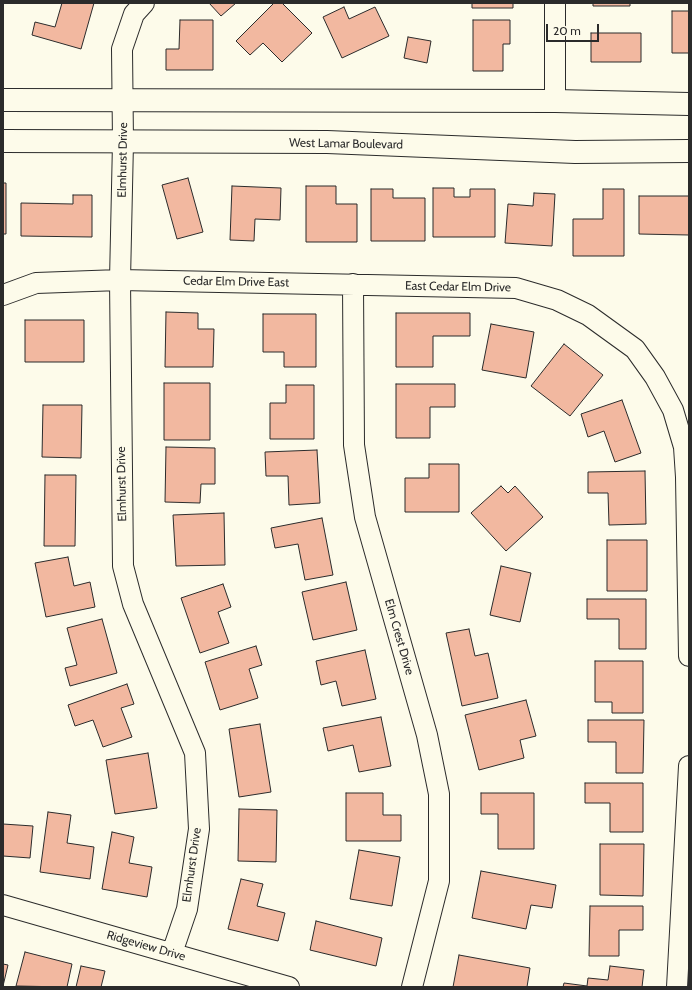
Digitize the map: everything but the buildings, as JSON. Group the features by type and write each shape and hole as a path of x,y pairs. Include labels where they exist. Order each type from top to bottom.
{"main road":[{"path":"3,100 123,99 555,101 689,104"},
{"name":"West Lamar Boulevard","path":"3,142 327,142 575,152 689,151"}],"street":[{"name":"Elmhurst Drive","path":"144,3 134,14 122,49 123,142 120,280 123,566 133,604 195,753 199,829 187,909 172,953"},
{"path":"555,3 555,101"},
{"name":"Cedar Elm Drive East","path":"3,295 36,283 120,280 353,284"},
{"name":"East Cedar Elm Drive","path":"353,284 516,288 557,300 588,315 635,349 656,376 673,410 684,447 686,477 689,656"},
{"name":"Elm Crest Drive","path":"353,284 354,445 365,517 427,735 439,794 439,881 412,987"},
{"path":"677,987 689,766"},
{"name":"Ridgeview Drive","path":"3,905 289,987"}]}
